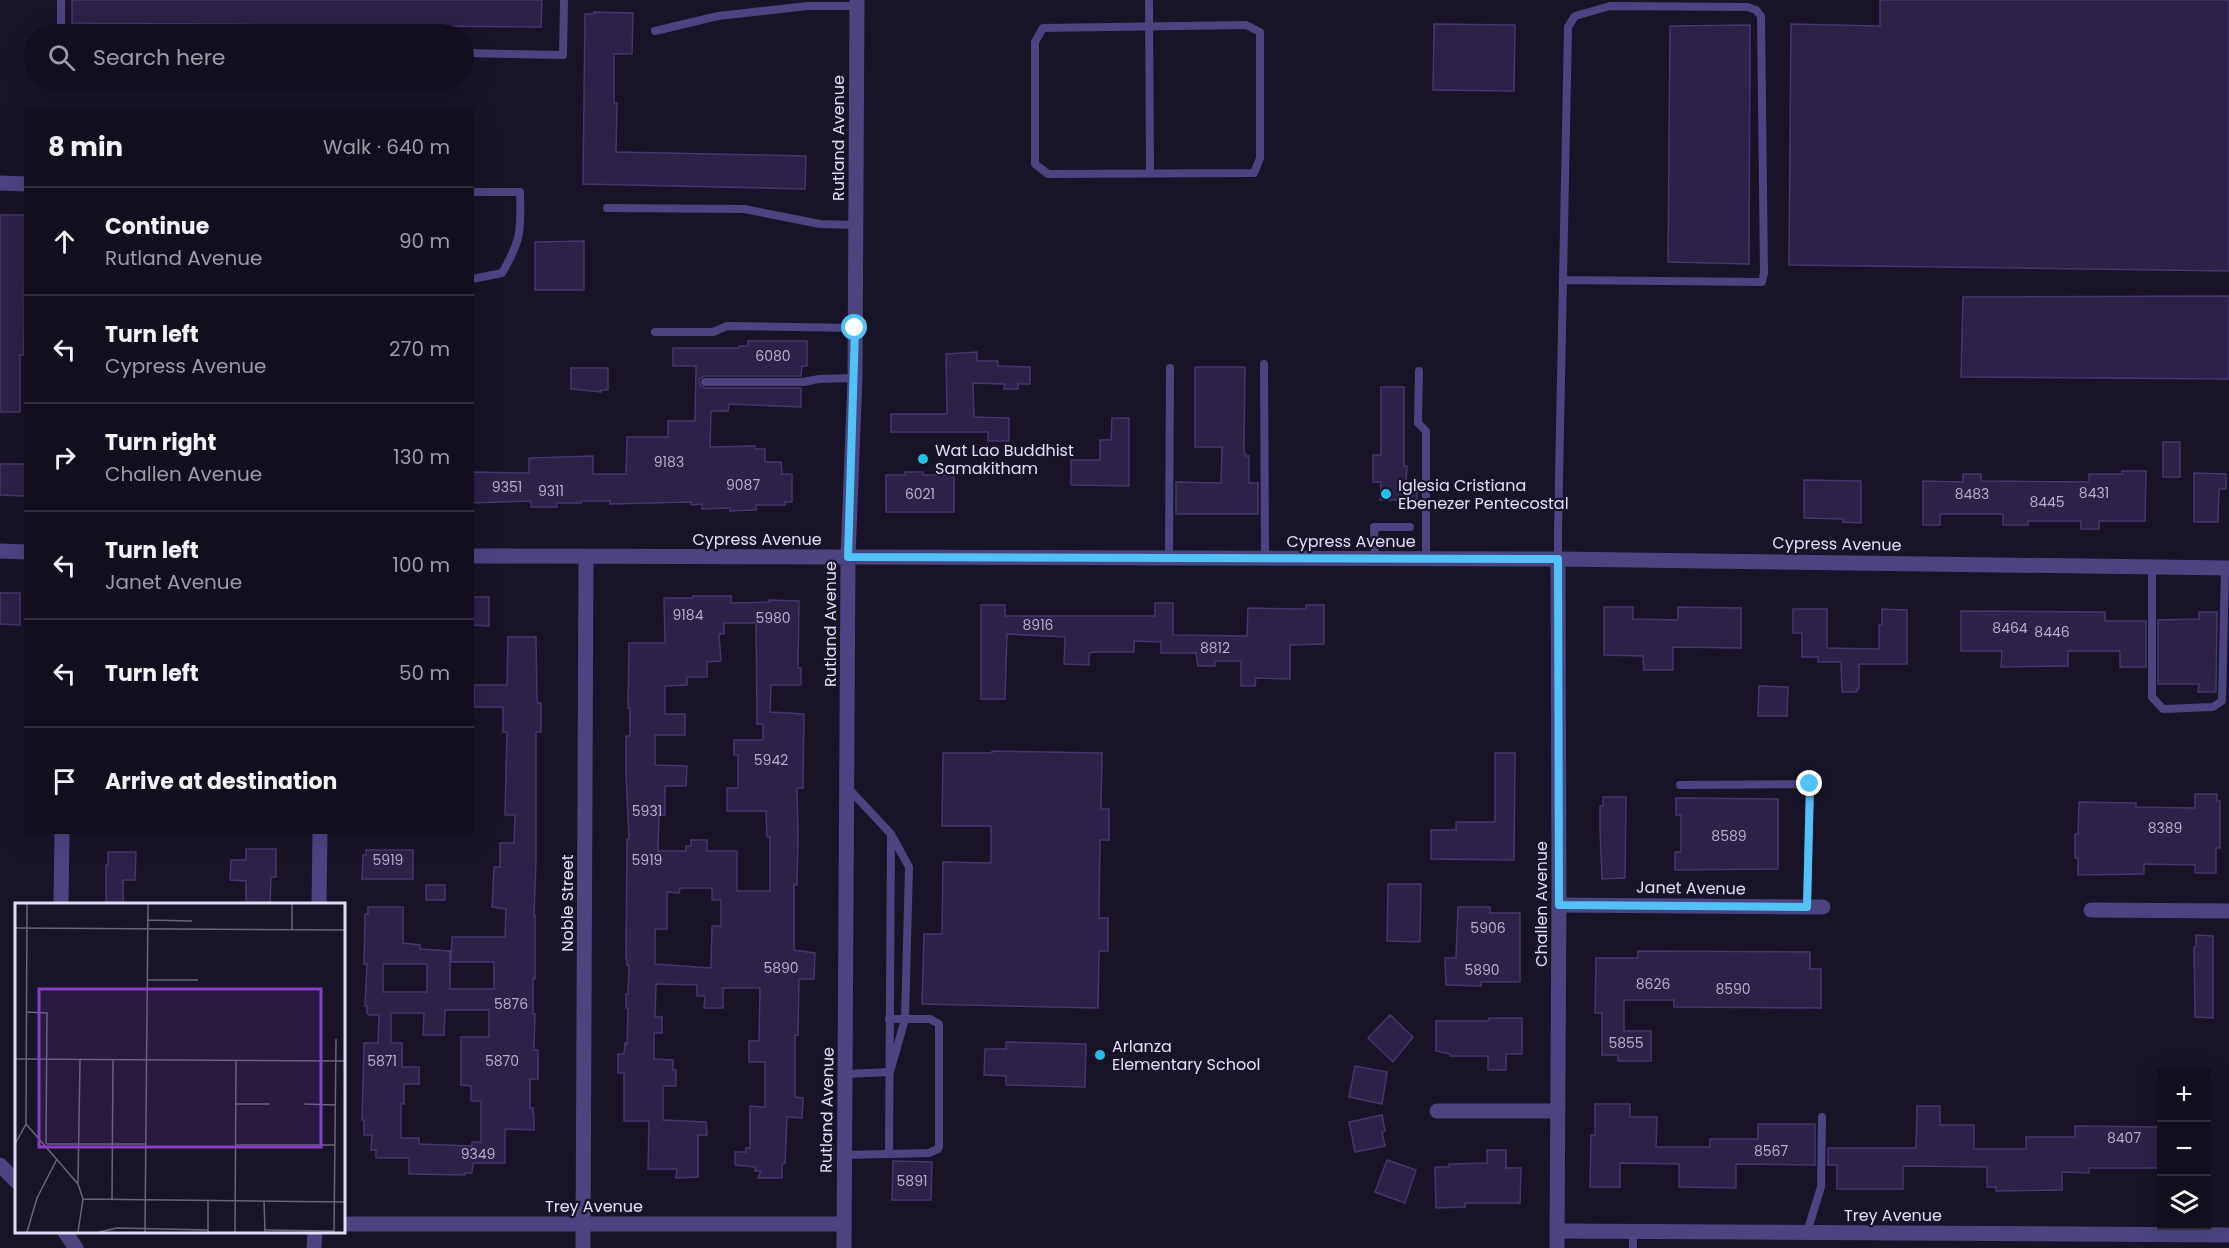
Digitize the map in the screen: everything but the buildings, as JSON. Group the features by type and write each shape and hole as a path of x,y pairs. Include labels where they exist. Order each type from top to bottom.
{"street":[{"name":"Rutland Avenue","path":"844,1248 848,557 855,378 857,3"},
{"path":"0,183 24,183"},
{"path":"0,551 24,552"},
{"name":"Cypress Avenue","path":"474,556 1558,559 2227,568"},
{"name":"Noble Street","path":"583,1248 586,557"},
{"name":"Challen Avenue","path":"1557,1248 1558,559"},
{"path":"61,903 62,834"},
{"path":"319,903 320,834"},
{"name":"Janet Avenue","path":"1559,905 1823,907"},
{"path":"2091,910 2229,911"},
{"path":"1437,1111 1558,1111"},
{"path":"0,1165 15,1180"},
{"name":"Trey Avenue","path":"345,1224 844,1224"},
{"name":"Trey Avenue","path":"1557,1231 2229,1235"},
{"path":"66,1233 76,1248"},
{"path":"314,1248 315,1233"}],"lane":[{"path":"61,0 61,24"},
{"path":"474,53 563,55 564,0"},
{"path":"1149,0 1150,173"},
{"path":"655,31 718,16 857,3"},
{"path":"1558,559 1563,280 1568,27 1575,16 1610,6 1756,10 1761,16 1764,273 1762,282 1563,280"},
{"path":"1246,25 1260,32 1260,158 1254,173 1150,173 1048,174 1035,164 1035,42 1043,28 1246,25"},
{"path":"474,192 520,192 521,232 514,253 502,273 474,279"},
{"path":"607,208 744,209 820,224 856,225"},
{"path":"656,332 713,332 727,326 855,328"},
{"path":"1264,364 1265,558"},
{"path":"1169,558 1170,368"},
{"path":"1419,371 1418,423 1426,431 1426,559"},
{"path":"705,382 803,382 855,378"},
{"path":"1375,559 1374,527 1410,527"},
{"path":"2152,566 2152,697 2163,709 2213,707 2222,701 2227,568"},
{"path":"1680,785 1810,784 1807,907"},
{"path":"848,788 891,834 909,867 905,1019 890,1072"},
{"path":"890,1154 891,834"},
{"path":"844,1155 929,1153 938,1149 939,1146 939,1023 930,1019 889,1019"},
{"path":"845,1074 890,1072"},
{"path":"1807,1232 1821,1187 1822,1117"},
{"path":"1633,1231 1633,1248"}],"place":[{"name":"Wat Lao Buddhist Samakitham","path":"923,459"},
{"name":"Iglesia Cristiana Ebenezer Pentecostal","path":"1386,494"},
{"name":"Arlanza Elementary School","path":"1100,1055"}],"route":[{"path":"855,328 848,557 1558,559 1559,905 1807,907 1810,784"}]}
